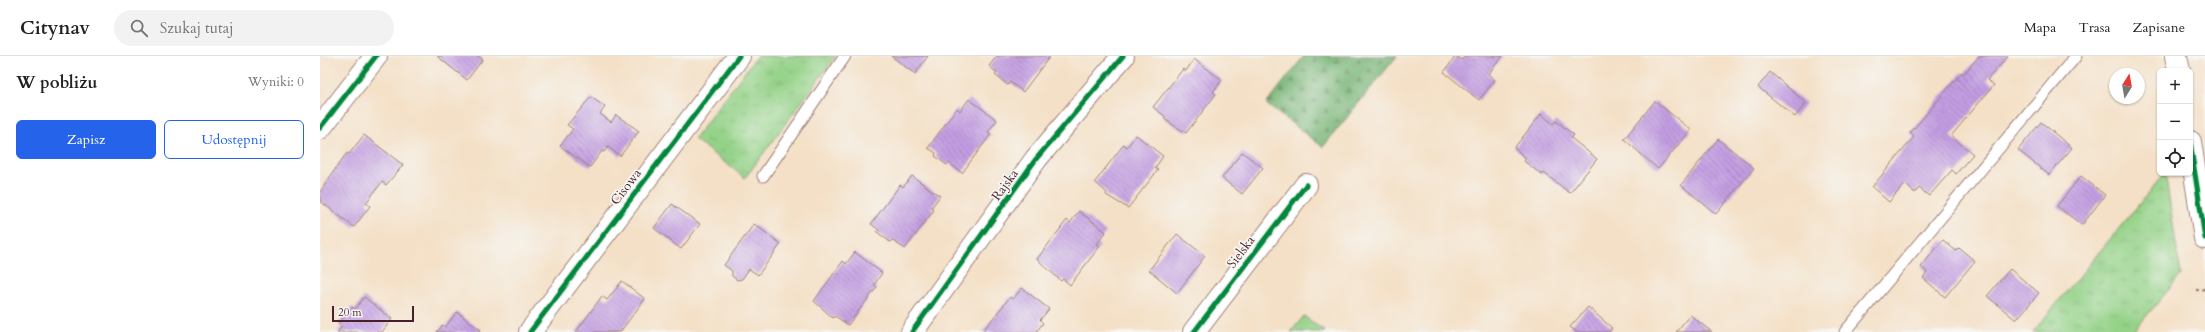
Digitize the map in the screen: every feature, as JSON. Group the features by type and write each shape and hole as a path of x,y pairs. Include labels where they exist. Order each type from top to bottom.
{"street":[{"path":"320,128 376,56"},
{"name":"Cisowa","path":"530,332 739,56"},
{"name":"Rajska","path":"912,332 1036,159 1123,56"},
{"path":"2176,56 2178,68"},
{"path":"2193,161 2205,238"},
{"name":"Sielska","path":"1194,332 1306,185"}],"lane":[{"path":"763,176 845,56"},
{"path":"1845,332 2076,56"}],"path":[{"path":"2196,290 2205,289"}],"green space":[{"path":"757,56 836,56 745,178 694,139"},
{"path":"1304,56 1397,56 1323,147 1266,104"},
{"path":"2163,176 2165,176 2181,275 2133,332 2033,332"},
{"path":"1304,316 1325,332 1291,332"}],"building":[{"path":"437,56 478,56 483,59 467,80"},
{"path":"891,56 928,56 915,74"},
{"path":"997,56 1050,56 1023,92 1010,82 1008,85 995,75 997,73 989,66"},
{"path":"1456,56 1462,60 1465,56 1503,56 1488,74 1495,80 1479,100 1444,72"},
{"path":"1979,56 2008,56 1987,80 1994,85 1951,136 1973,154 1956,174 1952,170 1929,196 1919,188 1915,193 1905,184 1889,202 1872,187 1914,137 1910,133 1962,72 1964,74"},
{"path":"1194,59 1222,80 1213,92 1216,94 1186,133 1164,119 1166,117 1153,107 1183,69 1186,71"},
{"path":"1770,72 1806,103 1795,117 1758,87"},
{"path":"591,97 605,107 600,114 611,122 616,115 639,131 620,156 608,147 604,152 602,151 590,167 560,146 573,129 567,125"},
{"path":"969,99 997,120 988,132 991,134 962,173 949,163 947,165 935,156 936,153 928,148 957,108 960,111"},
{"path":"1655,101 1691,130 1658,169 1624,139"},
{"path":"1541,114 1553,124 1556,121 1574,135 1571,138 1597,159 1570,193 1544,173 1542,175 1524,161 1526,158 1514,148"},
{"path":"2041,122 2072,148 2049,175 2018,150"},
{"path":"364,135 403,165 386,185 382,182 366,203 370,206 354,227 320,201 320,192 347,153 349,154"},
{"path":"1136,135 1163,156 1155,168 1158,170 1128,208 1106,195 1107,193 1095,182 1124,144 1127,147"},
{"path":"1718,139 1754,168 1716,214 1681,185"},
{"path":"1242,152 1263,168 1242,194 1222,178"},
{"path":"912,176 940,196 931,208 934,210 905,249 892,240 890,242 877,232 879,230 871,224 900,185 903,187"},
{"path":"2081,176 2105,195 2082,225 2057,206"},
{"path":"672,204 700,224 681,249 654,228"},
{"path":"1079,211 1106,232 1097,244 1100,246 1070,285 1063,279 1061,281 1037,259 1067,220 1070,223"},
{"path":"754,224 781,244 758,275 749,269 742,279 737,280 732,276 732,271 724,265"},
{"path":"1177,234 1205,256 1177,293 1149,270"},
{"path":"1943,240 1956,251 1959,248 1975,261 1945,297 1923,278 1927,272 1921,267"},
{"path":"855,252 882,273 874,285 877,287 848,325 835,316 833,318 814,301 843,261 846,264"},
{"path":"2010,269 2039,293 2016,320 1987,296"},
{"path":"622,281 645,299 620,332 576,332 602,296 607,300"},
{"path":"1022,288 1049,309 1040,320 1043,323 1036,332 982,332 1010,297 1013,299"},
{"path":"364,297 392,319 382,332 337,332 342,327 338,324 352,307 355,309"},
{"path":"1588,307 1612,328 1609,332 1577,332 1570,327"},
{"path":"457,312 481,330 479,332 437,332 443,325 445,327"},
{"path":"1690,315 1712,332 1676,332"}],"cycle path":[{"path":"320,128 376,56"},
{"path":"530,332 739,56"},
{"path":"912,332 1036,159 1123,56"},
{"path":"2193,161 2205,238"},
{"path":"1194,332 1306,185"}]}
